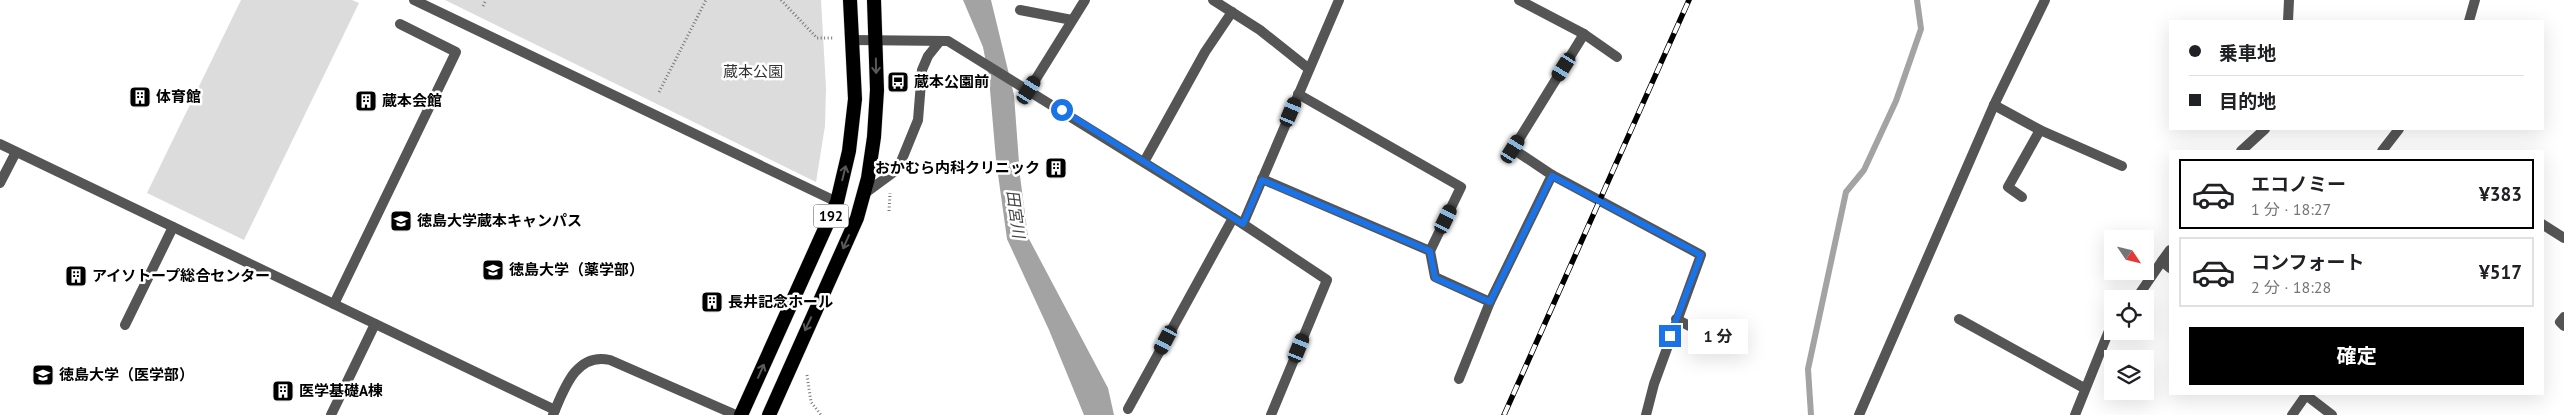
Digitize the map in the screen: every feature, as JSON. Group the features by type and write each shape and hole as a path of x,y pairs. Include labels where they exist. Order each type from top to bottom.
{"highway":[{"name":"192","path":"741,415 837,202 849,151 855,99 850,0"},
{"name":"192","path":"769,415 850,234 864,194 874,137 876,41 874,0"}],"street":[{"path":"414,0 837,202"},
{"path":"1029,90 1085,0"},
{"path":"1213,0 1260,30 1309,69"},
{"path":"1243,224 1339,0"},
{"path":"1519,0 1584,34 1617,57"},
{"path":"1859,415 1994,106 2045,0"},
{"path":"2288,20 2289,0"},
{"path":"2469,20 2475,0"},
{"path":"1020,10 1072,20"},
{"path":"1144,162 1205,52 1232,12"},
{"path":"334,304 456,52 400,24"},
{"path":"1584,34 1513,149 1552,176 1701,255 1676,319 1654,384 1646,415"},
{"path":"852,40 948,41 1243,224 1327,280 1271,415"},
{"path":"864,194 898,169 907,151 918,120 922,70 928,56 940,41"},
{"path":"1298,94 1461,187 1430,251 1435,278 1490,302"},
{"path":"1994,106 2040,130 2122,166"},
{"path":"2022,198 2008,187 2040,130"},
{"path":"2242,150 2264,130"},
{"path":"2383,150 2398,130"},
{"path":"0,144 334,304 554,413 577,369 589,360 599,357 610,360 736,415"},
{"path":"0,183 16,152"},
{"path":"1459,379 1490,302 1552,176"},
{"path":"1262,180 1430,251"},
{"path":"1128,409 1233,218"},
{"path":"2544,225 2564,238"},
{"path":"124,325 173,227"},
{"path":"2144,290 2166,264"},
{"path":"2564,318 2560,322 2564,326"},
{"path":"1676,319 1732,348"},
{"path":"1959,319 2084,388"},
{"path":"331,415 375,324"},
{"path":"2075,415 2084,388 2105,340"},
{"path":"2292,415 2307,395 2332,415"}],"path":[{"path":"483,6 486,0"},
{"path":"659,92 706,0"},
{"path":"781,0 817,38 834,38"},
{"path":"889,201 889,211"},
{"path":"809,368 806,376 809,395 811,402 821,415"}],"green space":[{"path":"241,0 352,0 359,3 244,240 147,193"},
{"name":"蔵本公園","path":"445,0 821,0 826,88 825,126 816,182"}],"water":[{"name":"田宮川","path":"963,0 991,0 1014,95 1020,176 1028,237 1108,388 1114,415 1084,415 1049,330 1007,239 996,160 989,78 983,47"}],"waterway":[{"path":"1811,415 1808,369 1846,192 1864,170 1896,101 1921,29 1917,0"}],"railway":[{"path":"1504,415 1689,0"}],"place":[{"name":"蔵本公園前","path":"898,82"},
{"name":"体育館","path":"140,97"},
{"name":"蔵本会館","path":"366,101"},
{"name":"おかむら内科クリニック","path":"1056,168"},
{"name":"徳島大学蔵本キャンパス","path":"401,221"},
{"name":"徳島大学（薬学部）","path":"493,270"},
{"name":"アイソトープ総合センター","path":"76,276"},
{"name":"長井記念ホール","path":"712,302"},
{"name":"徳島大学（医学部）","path":"43,375"},
{"name":"医学基礎A棟","path":"283,391"}],"route":[{"path":"1062,110 1243,224 1262,180 1430,251 1435,278 1490,302 1552,176 1701,255 1670,336"}]}
